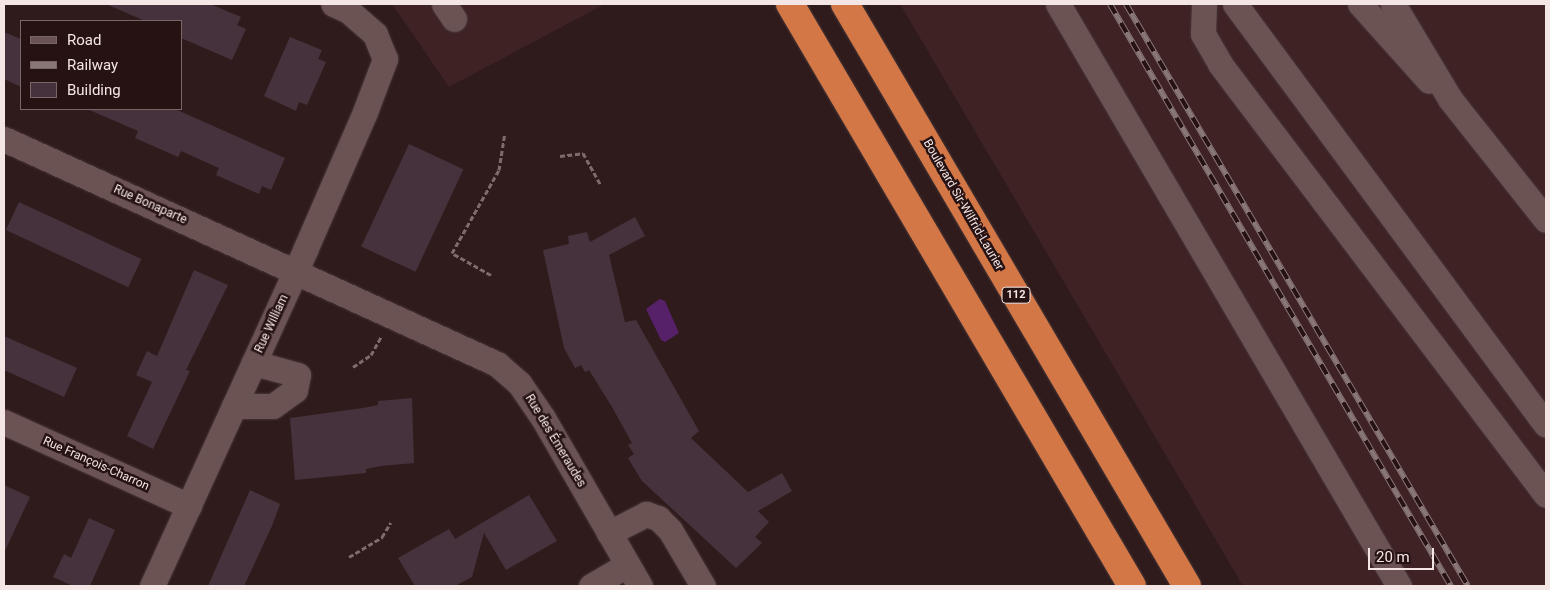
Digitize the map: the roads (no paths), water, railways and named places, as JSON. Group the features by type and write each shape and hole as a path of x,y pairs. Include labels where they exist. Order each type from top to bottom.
{"highway":[{"path":"790,4 1132,586"},
{"name":"Boulevard Sir-Wilfrid-Laurier","path":"845,4 1187,586"}],"street":[{"name":"Rue William","path":"152,586 296,271 365,112 385,59 375,34 348,11 333,4"},
{"path":"1058,4 1399,586"},
{"path":"1204,4 1203,34 1220,64 1546,495"},
{"path":"1235,4 1546,425"},
{"path":"1360,4 1415,68 1450,99"},
{"path":"1393,4 1450,99 1546,220"},
{"name":"Rue Bonaparte","path":"4,139 296,271"},
{"name":"Rue des Émeraudes","path":"296,271 497,364 519,383 640,586"},
{"path":"234,406 273,406 295,390 298,374 254,363"},
{"name":"Rue François-Charron","path":"4,422 189,506"},
{"path":"609,533 646,514 658,518 670,530 703,586"},
{"path":"591,586 627,565"}],"railway":[{"path":"1110,4 1451,586"},
{"path":"1126,4 1468,586"}]}
